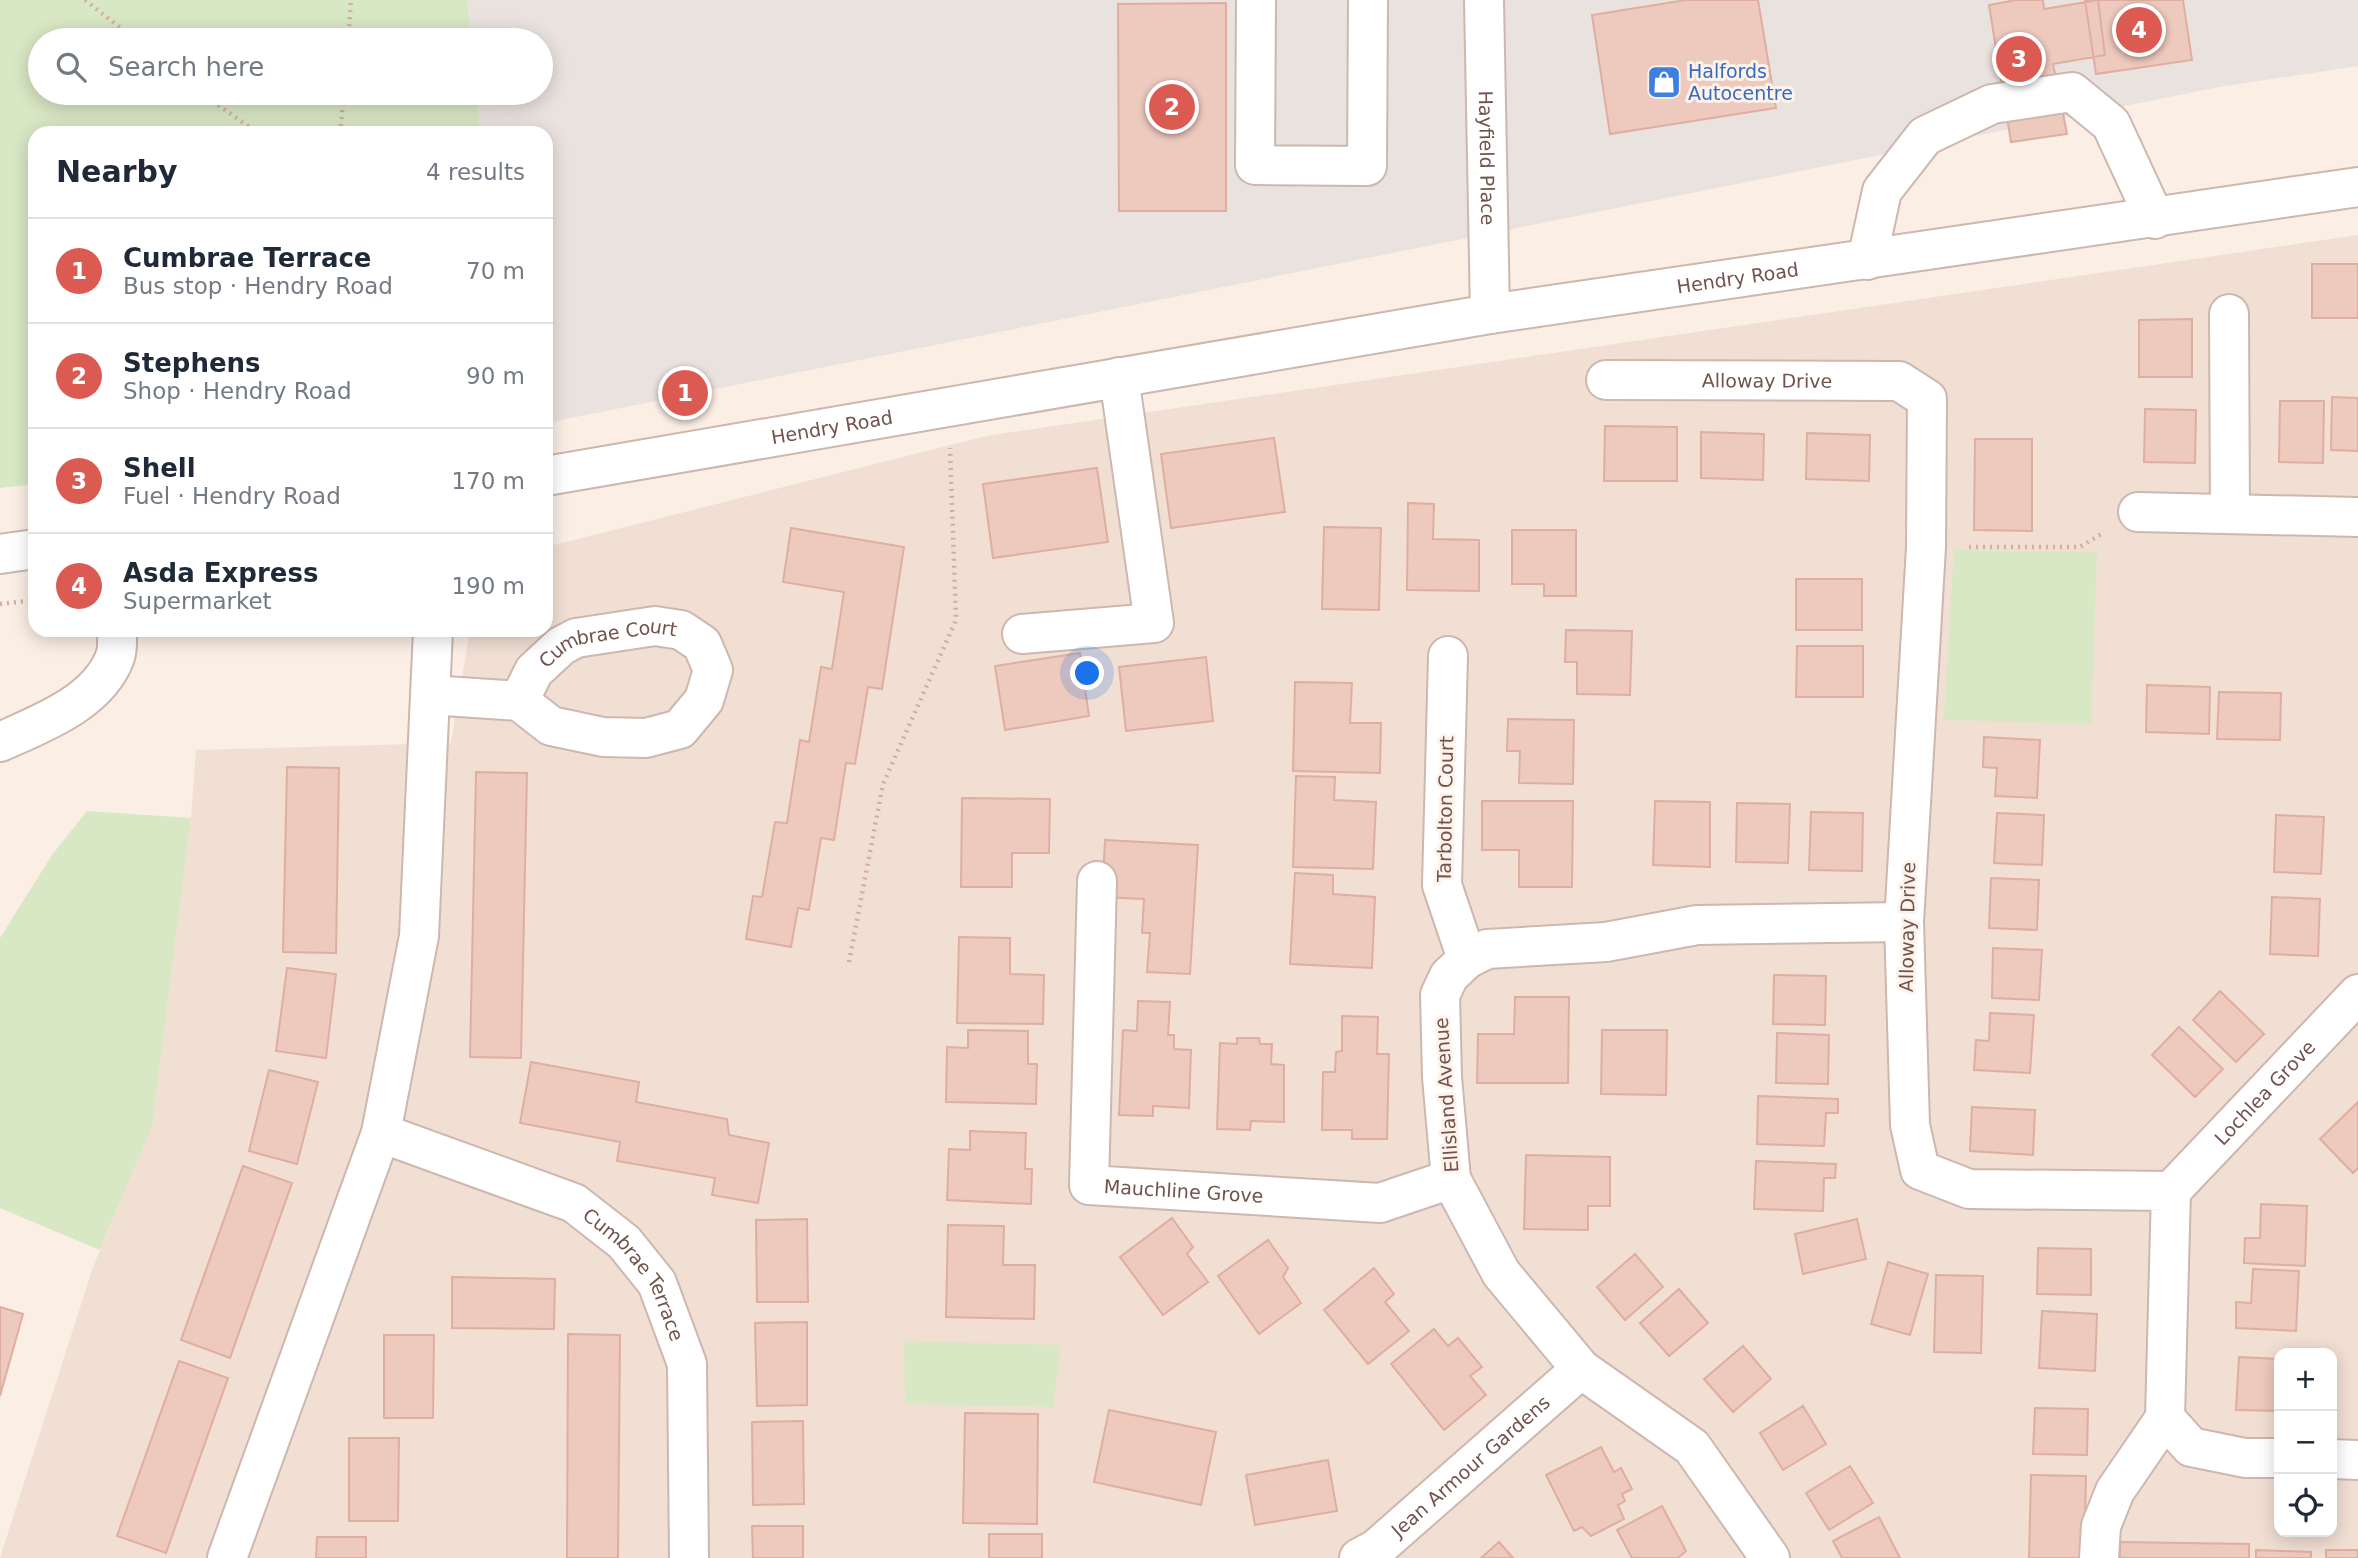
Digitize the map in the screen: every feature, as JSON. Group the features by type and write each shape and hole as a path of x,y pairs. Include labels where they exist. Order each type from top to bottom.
{"street":[{"path":"1256,0 1255,165 1367,166 1368,0"},
{"name":"Hayfield Place","path":"1484,0 1490,314"},
{"path":"1867,260 1882,191 1925,136 1992,104 2072,92 2111,124 2155,219"},
{"name":"Hendry Road","path":"553,475 1490,314 2155,219 2358,187"},
{"path":"2229,314 2230,514"},
{"path":"1022,634 1154,623 1119,377"},
{"name":"Alloway Drive","path":"1605,380 1899,381 1927,399 1926,547 1904,922 1910,1125 1920,1170 1969,1189 2171,1191"},
{"path":"2138,512 2358,517"},
{"path":"0,554 28,550"},
{"name":"Cumbrae Court","path":"655,626 681,630 702,644 713,670 704,700 680,729 646,738 603,737 551,726 519,701 534,671 561,646 576,638 655,626"},
{"path":"0,743 48,721 94,690 115,657 116,637"},
{"path":"227,1558 381,1133 419,936 433,637"},
{"name":"Tarbolton Court","path":"1448,656 1443,886 1467,959"},
{"path":"430,695 519,701"},
{"name":"Mauchline Grove","path":"1097,881 1089,1185 1380,1203 1451,1179"},
{"name":"Ellisland Avenue","path":"1770,1558 1692,1447 1581,1368 1501,1273 1451,1179 1442,1077 1440,995 1449,976 1467,959 1486,948 1606,942 1697,925 1904,922"},
{"name":"Lochlea Grove","path":"2171,1191 2358,994"},
{"name":"Cumbrae Terrace","path":"381,1133 574,1203 624,1242 657,1283 687,1364 689,1558"},
{"path":"2099,1558 2101,1526 2115,1491 2165,1418 2171,1191"},
{"name":"Jean Armour Gardens","path":"1359,1558 1376,1549 1581,1368"},
{"path":"2165,1418 2191,1447 2245,1458 2274,1458"},
{"path":"2337,1459 2358,1460"}],"path":[{"path":"85,0 121,28"},
{"path":"349,28 351,0"},
{"path":"218,105 248,126"},
{"path":"341,126 343,105"},
{"path":"849,962 883,784 956,620 949,406"},
{"path":"1926,547 2080,547 2138,512"},
{"path":"0,604 28,601"}],"shaded area":[{"path":"467,0 2358,0 2358,66 2219,87 553,422 553,126 479,126 477,105 553,105 553,28 470,28"},
{"path":"2358,235 2358,1558 0,1558 92,1270 152,1127 191,818 196,750 451,743 469,637 553,637 553,545 986,436"}],"green space":[{"path":"0,0 467,0 470,28 28,28 28,105 477,105 479,126 28,126 28,485 0,488"},
{"path":"1954,550 2097,552 2091,724 1944,720"},
{"path":"87,811 191,818 152,1127 100,1250 0,1208 0,938 52,855"},
{"path":"904,1341 1061,1345 1053,1407 905,1404"}],"building":[{"path":"1686,0 1758,0 1776,108 1610,134 1592,15"},
{"path":"2016,0 2043,0 2044,9 2098,0 2105,55 2053,64 2067,134 2011,142 1989,5"},
{"path":"2085,0 2183,0 2192,60 2096,74"},
{"path":"1226,3 1226,211 1119,211 1118,4"},
{"path":"2312,264 2358,264 2358,318 2312,318"},
{"path":"2192,319 2192,377 2139,377 2139,320"},
{"path":"2332,397 2358,398 2358,451 2331,450"},
{"path":"2280,401 2324,401 2323,463 2279,462"},
{"path":"2145,409 2196,410 2195,463 2144,462"},
{"path":"1605,426 1677,427 1677,481 1604,481"},
{"path":"1701,432 1764,434 1763,480 1701,478"},
{"path":"1807,433 1870,435 1869,481 1806,479"},
{"path":"1274,438 1285,512 1171,528 1161,454"},
{"path":"1975,439 2032,439 2032,531 1974,530"},
{"path":"1097,468 1108,542 993,558 983,484"},
{"path":"1408,503 1434,504 1433,539 1479,540 1479,591 1407,590"},
{"path":"1324,527 1381,528 1379,610 1322,609"},
{"path":"791,528 904,547 882,689 868,687 855,764 846,763 834,840 821,838 809,910 798,908 791,947 746,939 753,896 762,897 775,822 787,823 800,740 809,742 821,667 832,669 844,592 783,582"},
{"path":"1512,530 1576,530 1576,596 1544,596 1544,584 1512,584"},
{"path":"1796,579 1862,579 1862,630 1796,630"},
{"path":"1566,630 1632,631 1630,695 1577,694 1577,662 1565,662"},
{"path":"1797,646 1863,646 1863,697 1796,697"},
{"path":"1080,653 1089,716 1005,730 995,666"},
{"path":"1206,657 1213,721 1126,731 1119,667"},
{"path":"1295,682 1352,683 1350,723 1381,723 1380,773 1293,771"},
{"path":"2147,685 2210,687 2209,734 2146,732"},
{"path":"2219,692 2281,693 2280,740 2217,739"},
{"path":"1508,719 1574,720 1573,784 1519,783 1520,751 1507,751"},
{"path":"1984,737 2040,740 2037,798 1995,796 1997,768 1983,767"},
{"path":"287,767 339,768 336,953 283,952"},
{"path":"476,772 527,773 521,1058 470,1057"},
{"path":"1296,776 1335,777 1334,800 1376,802 1373,869 1293,867"},
{"path":"962,798 1050,799 1049,853 1012,853 1012,887 961,887"},
{"path":"1482,801 1573,801 1572,887 1519,887 1519,850 1482,850"},
{"path":"1655,801 1710,802 1710,867 1653,865"},
{"path":"1737,803 1790,804 1788,863 1736,862"},
{"path":"1811,812 1863,813 1862,871 1809,870"},
{"path":"1997,813 2044,815 2042,865 1994,863"},
{"path":"2276,815 2324,817 2321,874 2274,872"},
{"path":"1105,840 1198,845 1190,974 1147,972 1150,933 1142,933 1144,899 1102,897"},
{"path":"1295,873 1333,875 1333,894 1375,897 1372,968 1290,964"},
{"path":"1991,878 2039,880 2037,930 1989,928"},
{"path":"2272,897 2320,899 2318,956 2270,954"},
{"path":"959,937 1010,938 1010,974 1044,975 1043,1024 957,1023"},
{"path":"1993,948 2042,950 2039,1000 1992,998"},
{"path":"287,968 336,974 326,1058 276,1051"},
{"path":"1774,975 1826,976 1825,1025 1773,1024"},
{"path":"2220,991 2264,1034 2236,1062 2193,1020"},
{"path":"1515,997 1569,997 1568,1083 1477,1083 1478,1034 1514,1034"},
{"path":"1138,1001 1170,1002 1168,1035 1174,1035 1174,1049 1191,1050 1189,1108 1153,1106 1153,1116 1119,1115 1123,1030 1137,1031"},
{"path":"1990,1013 2034,1015 2030,1073 1974,1070 1976,1040 1989,1041"},
{"path":"1342,1016 1378,1017 1377,1054 1389,1054 1387,1139 1352,1139 1352,1130 1322,1130 1323,1072 1335,1072 1336,1052 1342,1051"},
{"path":"2179,1027 2223,1069 2195,1097 2152,1055"},
{"path":"968,1030 1028,1031 1028,1064 1037,1064 1036,1104 946,1102 947,1047 968,1048"},
{"path":"1602,1030 1667,1030 1666,1095 1601,1094"},
{"path":"1777,1033 1829,1035 1828,1084 1776,1083"},
{"path":"1237,1038 1259,1038 1260,1044 1272,1044 1271,1064 1284,1065 1284,1122 1251,1121 1250,1130 1217,1129 1220,1043 1237,1044"},
{"path":"531,1062 639,1082 636,1102 727,1119 729,1135 769,1143 758,1203 712,1195 715,1178 617,1161 620,1142 520,1123"},
{"path":"269,1070 318,1082 297,1164 249,1151"},
{"path":"1758,1096 1838,1099 1838,1113 1826,1113 1824,1146 1757,1144"},
{"path":"2358,1102 2358,1168 2353,1173 2320,1139"},
{"path":"1972,1107 2035,1110 2033,1155 1970,1151"},
{"path":"970,1131 1026,1133 1025,1169 1032,1169 1031,1204 947,1200 949,1149 970,1150"},
{"path":"1526,1155 1610,1157 1610,1206 1588,1206 1588,1230 1524,1229"},
{"path":"1756,1161 1836,1164 1835,1178 1824,1178 1823,1211 1754,1209"},
{"path":"243,1166 292,1183 230,1358 181,1340"},
{"path":"2261,1204 2307,1206 2305,1266 2244,1263 2245,1238 2260,1238"},
{"path":"1172,1218 1193,1247 1187,1254 1208,1282 1163,1315 1120,1257"},
{"path":"807,1219 808,1302 757,1302 756,1220"},
{"path":"1857,1219 1866,1259 1803,1274 1795,1234"},
{"path":"948,1225 1004,1226 1003,1265 1035,1265 1034,1319 946,1317"},
{"path":"1268,1240 1288,1268 1283,1277 1301,1303 1259,1334 1218,1276"},
{"path":"2038,1248 2091,1249 2091,1295 2037,1294"},
{"path":"1635,1254 1663,1287 1625,1320 1597,1287"},
{"path":"1888,1262 1928,1274 1910,1335 1871,1324"},
{"path":"1374,1268 1394,1294 1385,1302 1409,1331 1368,1364 1324,1310"},
{"path":"2253,1269 2299,1271 2296,1331 2236,1328 2236,1302 2251,1303"},
{"path":"1936,1275 1983,1276 1981,1353 1934,1352"},
{"path":"452,1277 555,1279 554,1329 452,1328"},
{"path":"1679,1289 1708,1323 1669,1356 1640,1323"},
{"path":"0,1307 23,1314 0,1396"},
{"path":"2042,1311 2097,1314 2095,1371 2039,1368"},
{"path":"807,1322 807,1405 757,1406 755,1323"},
{"path":"1434,1329 1448,1346 1458,1338 1482,1367 1470,1376 1486,1395 1444,1430 1391,1364"},
{"path":"568,1334 620,1335 618,1558 567,1558"},
{"path":"384,1335 434,1335 433,1418 384,1418"},
{"path":"1743,1346 1771,1379 1733,1412 1704,1379"},
{"path":"2239,1357 2274,1359 2274,1411 2236,1410"},
{"path":"179,1361 228,1378 166,1553 117,1536"},
{"path":"1803,1406 1826,1444 1783,1470 1760,1433"},
{"path":"2035,1408 2088,1409 2087,1455 2033,1454"},
{"path":"1109,1410 1216,1432 1201,1505 1094,1482"},
{"path":"965,1413 1038,1414 1037,1524 963,1523"},
{"path":"803,1421 804,1504 753,1505 752,1422"},
{"path":"349,1438 399,1438 398,1521 349,1521"},
{"path":"1601,1447 1614,1472 1621,1468 1632,1489 1622,1494 1625,1501 1618,1505 1624,1519 1591,1536 1582,1527 1574,1531 1546,1475"},
{"path":"1328,1460 1337,1511 1255,1525 1246,1475"},
{"path":"1850,1466 1873,1503 1829,1530 1806,1493"},
{"path":"2031,1475 2086,1476 2084,1558 2029,1558"},
{"path":"1662,1506 1686,1551 1678,1558 1632,1558 1617,1530"},
{"path":"1879,1517 1900,1558 1842,1558 1833,1541"},
{"path":"752,1526 803,1526 803,1558 753,1558"},
{"path":"989,1534 1042,1534 1042,1558 989,1558"},
{"path":"317,1537 366,1537 366,1558 316,1558"},
{"path":"1499,1542 1513,1558 1481,1558"},
{"path":"2120,1542 2249,1544 2249,1558 2120,1558"},
{"path":"2256,1550 2311,1552 2311,1558 2256,1558"},
{"path":"2326,1550 2358,1550 2358,1558 2326,1558"}],"place":[{"name":"Asda Express","path":"2139,30"},
{"name":"Shell","path":"2019,59"},
{"name":"Halfords Autocentre","path":"1664,82"},
{"name":"Stephens","path":"1172,107"},
{"name":"Cumbrae Terrace","path":"685,393"}]}
